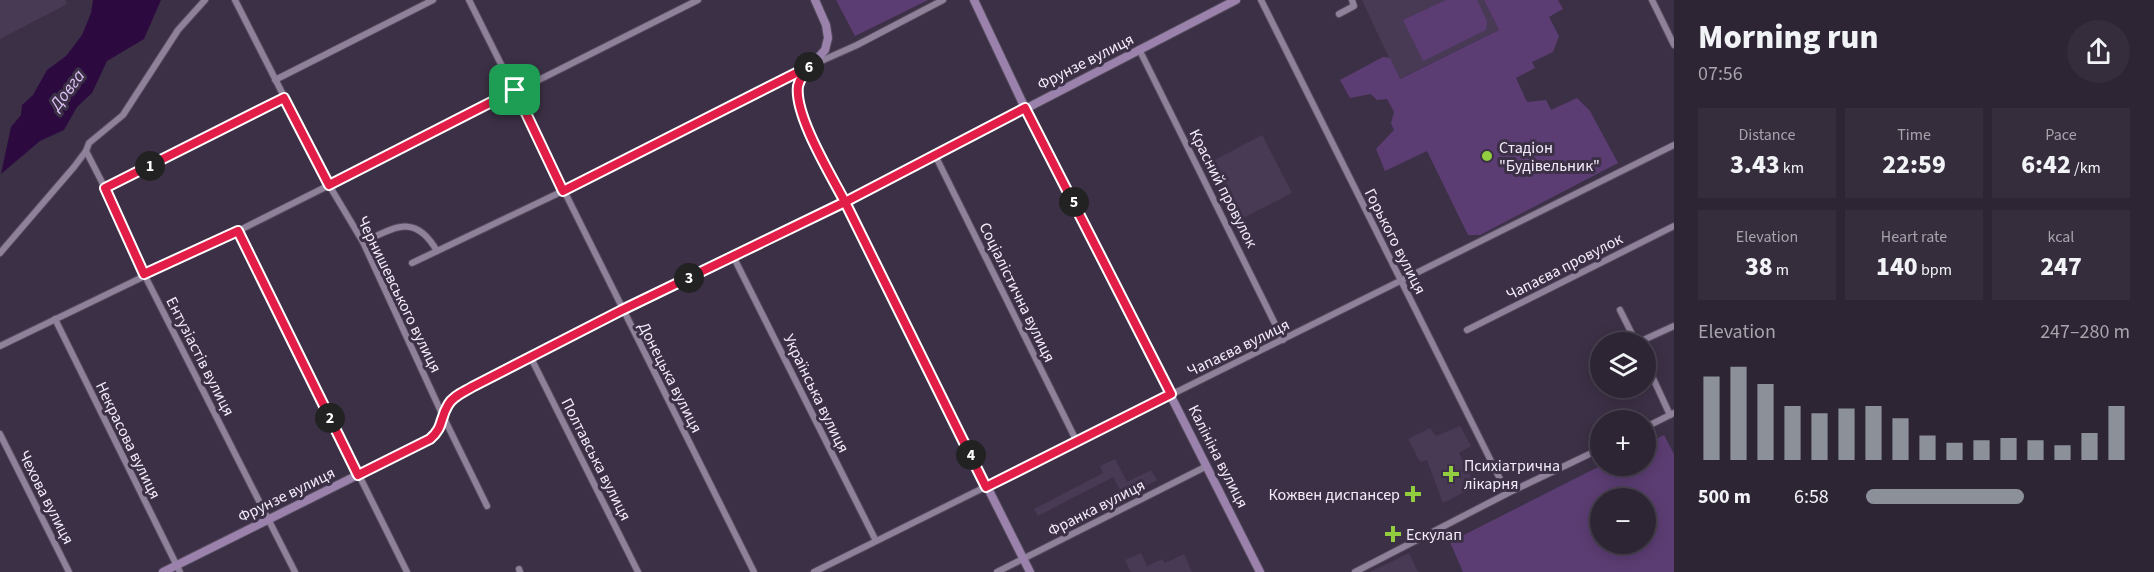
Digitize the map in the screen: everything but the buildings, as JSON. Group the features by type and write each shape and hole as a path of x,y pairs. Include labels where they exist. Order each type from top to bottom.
{"street":[{"path":"0,253 86,151 89,143 123,115 178,30 205,0"},
{"name":"Чернишевського вулиця","path":"235,0 329,185 363,242 442,416 487,506"},
{"path":"275,80 433,0"},
{"name":"Донецька вулиця","path":"469,0 754,572"},
{"path":"0,346 144,274 238,231 698,0"},
{"path":"815,0 826,26 828,38 825,50 801,77 798,88 799,104 810,134 1029,572"},
{"path":"412,263 563,191 943,0"},
{"name":"Калініна вулиця","path":"974,0 1025,108 1260,572"},
{"name":"Фрунзе вулиця","path":"163,572 178,569 269,519 430,439 440,431 442,416 449,403 457,396 622,310 845,202 1236,0"},
{"name":"Горького вулиця","path":"1261,0 1507,494"},
{"path":"1339,14 1354,6 1352,0"},
{"path":"1652,0 1674,45"},
{"name":"Красний провулок","path":"1139,50 1283,340"},
{"path":"105,188 284,98"},
{"name":"Чапаєва вулиця","path":"814,572 1674,145"},
{"name":"Ентузіастів вулиця","path":"86,151 144,274 295,572"},
{"name":"Соціалістична вулиця","path":"934,155 1077,442"},
{"name":"Чапаєва провулок","path":"1467,330 1674,226"},
{"path":"363,242 389,230 410,227 426,234 437,251"},
{"path":"238,231 407,572"},
{"name":"Українська вулиця","path":"734,256 876,541"},
{"path":"1620,310 1632,332"},
{"name":"Некрасова вулиця","path":"55,319 178,569"},
{"path":"1656,334 1674,326"},
{"name":"Полтавська вулиця","path":"531,358 638,572"},
{"path":"1656,383 1672,414 1656,422"},
{"name":"Чехова вулиця","path":"0,434 69,572"},
{"path":"1355,572 1590,454"},
{"name":"Франка вулиця","path":"998,572 1207,466"}],"shaded area":[{"path":"0,0 65,0 67,4 0,39"},
{"path":"836,0 928,0 855,36"},
{"path":"1362,0 1484,0 1499,30 1399,79"},
{"path":"1446,0 1477,0 1487,21 1486,30 1423,61 1403,20"},
{"path":"1484,0 1558,0 1563,9 1549,17 1559,36 1553,52 1532,62 1535,68 1516,78 1527,102 1546,100 1551,110 1577,98 1590,111 1618,163 1480,235 1468,235 1427,151 1385,171 1376,149 1394,130 1391,123 1394,112 1387,99 1377,100 1371,94 1350,98 1340,80 1383,57 1390,58 1400,79 1499,30"},
{"path":"1262,135 1292,193 1241,219 1211,162"},
{"name":"Психіатрична лікарня","path":"1460,426 1471,446 1459,453 1476,486 1443,503 1427,460 1420,462 1408,439 1430,428 1436,436"},
{"path":"1664,435 1674,454 1674,572 1463,572 1450,542 1590,471 1590,476 1656,476 1656,439"},
{"path":"1115,459 1127,482 1151,470 1157,480 1124,497 1113,477 1038,516 1034,509 1103,473 1100,466"},
{"path":"1141,553 1147,566 1162,559 1165,563 1184,554 1192,572 1131,572 1125,560"},
{"path":"1409,553 1418,572 1370,572"}],"water":[{"name":"Довга","path":"93,0 161,0 144,39 107,61 92,93 77,107 64,130 40,141 1,174 11,127 21,115 22,105 33,95 47,70 66,56 82,35 91,13"}],"place":[{"name":"Стадіон \"Будівельник\"","path":"1487,156"},
{"name":"Психіатрична лікарня","path":"1451,474"},
{"name":"Кожвен диспансер","path":"1413,494"},
{"name":"Ескулап","path":"1393,534"}],"route":[{"path":"515,90 329,185 284,98 105,188 144,274 238,231 358,475 430,439 440,431 442,416 449,403 472,387 622,310 845,202 986,487 1171,394 1025,108 845,202 810,134 799,104 798,88 801,77 810,66 563,191 515,90"}]}
